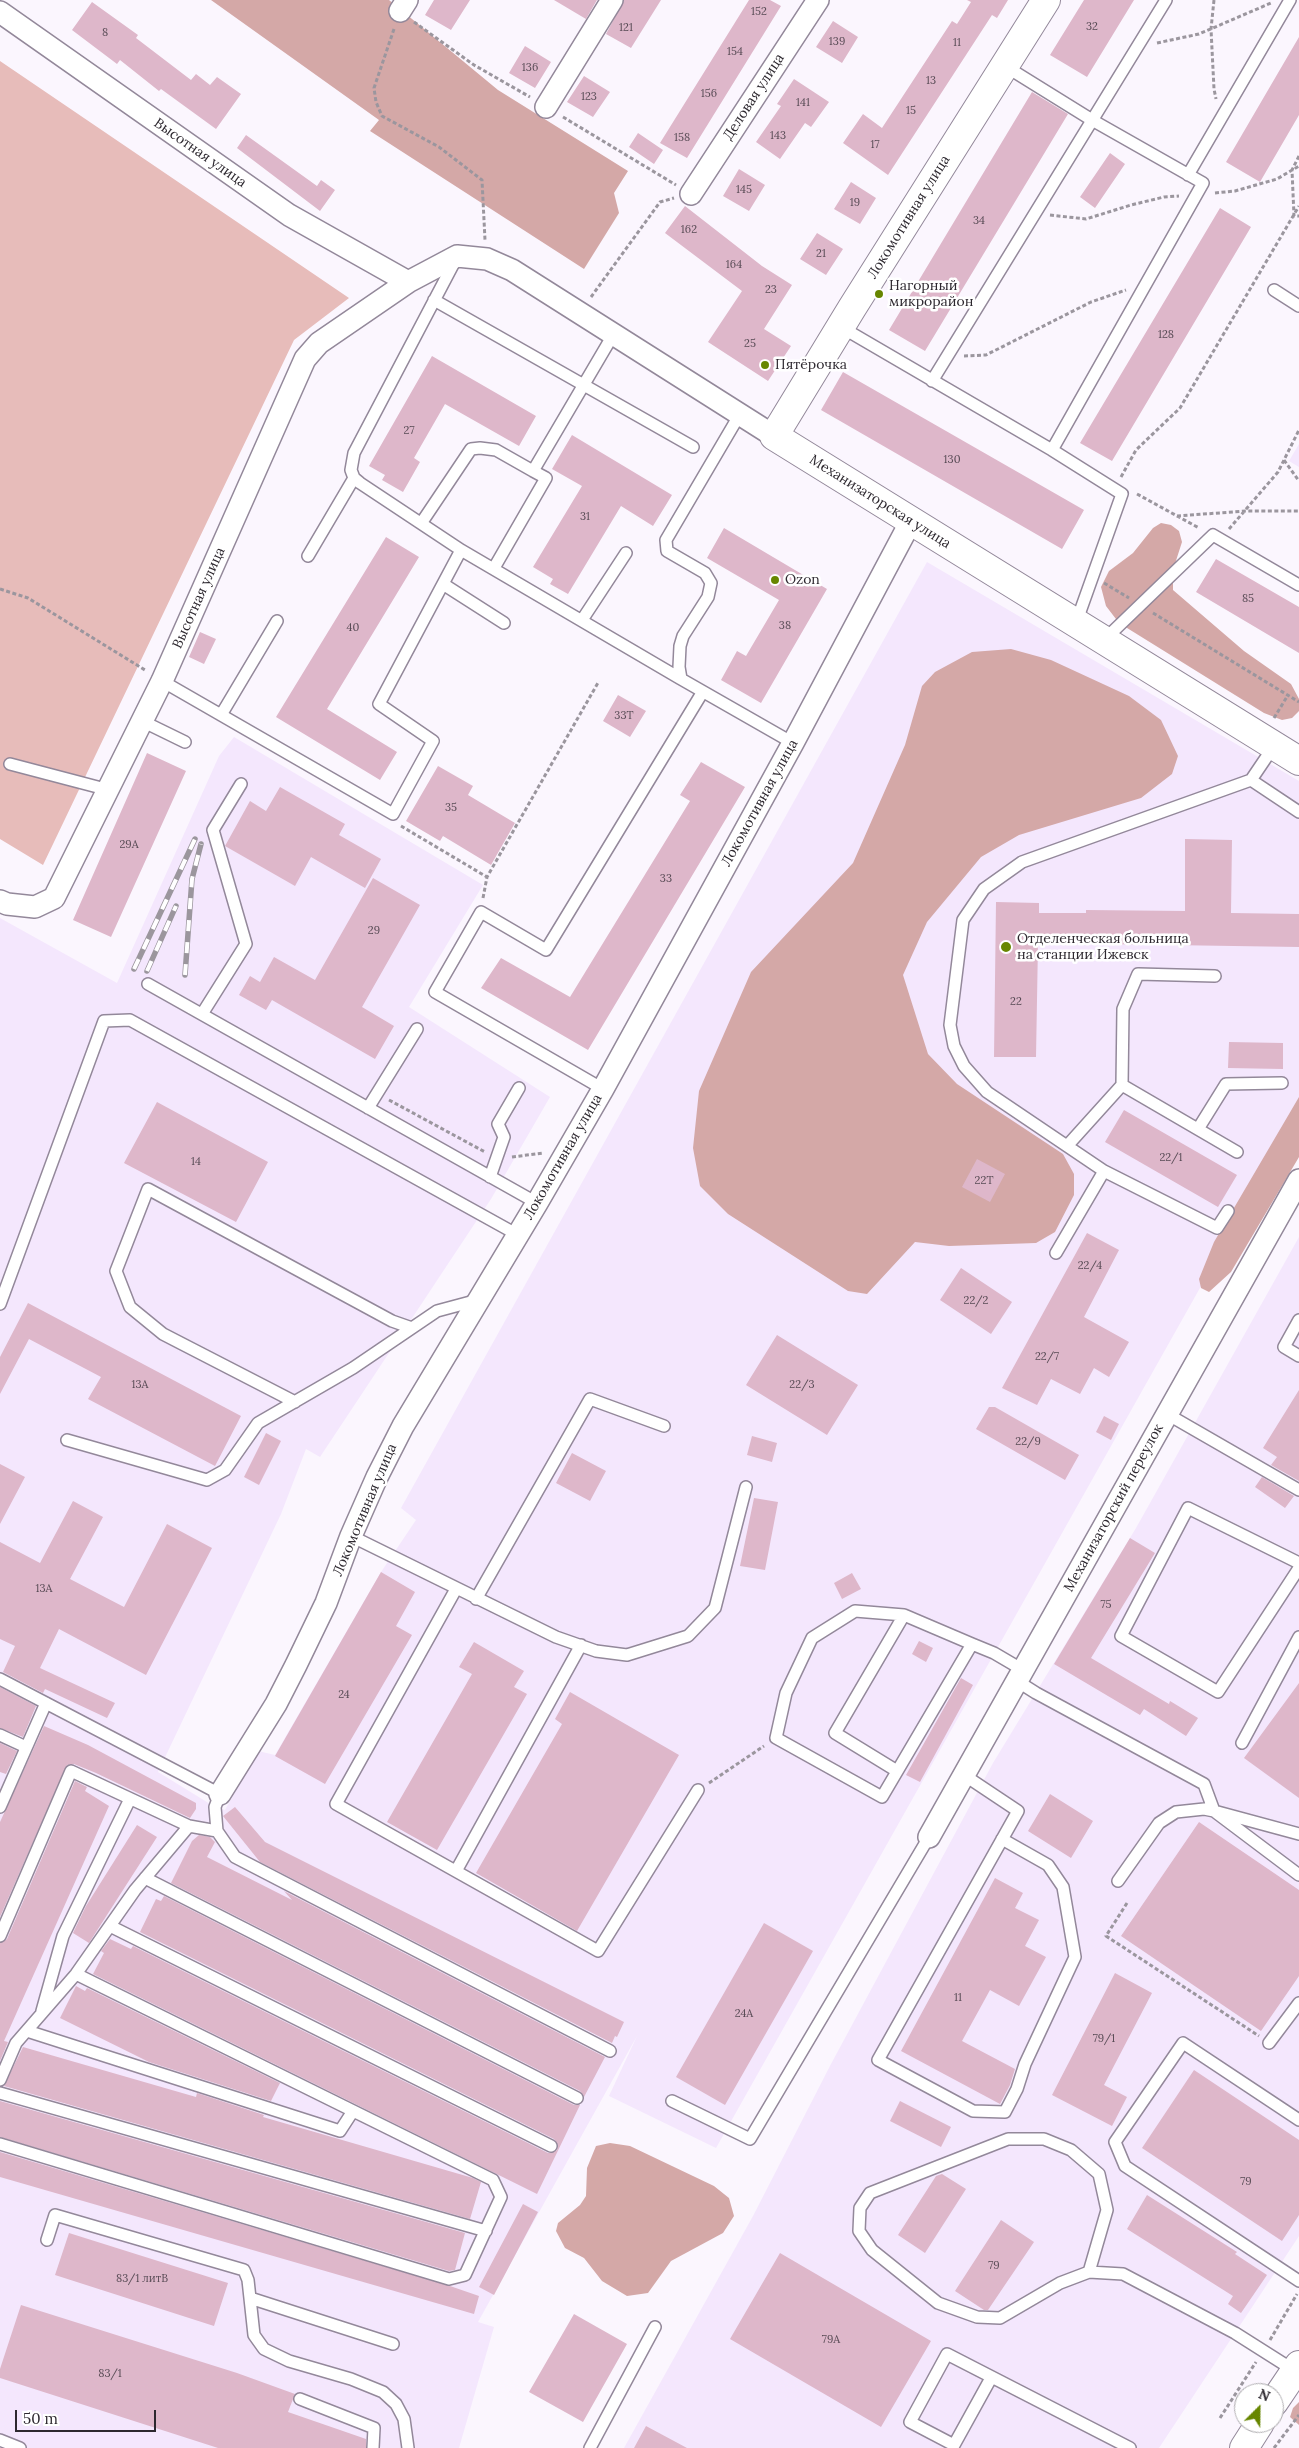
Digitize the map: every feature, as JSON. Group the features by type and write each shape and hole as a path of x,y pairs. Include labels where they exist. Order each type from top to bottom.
{"street":[{"path":"546,107 612,0"},
{"name":"Деловая улица","path":"691,194 818,0"},
{"name":"Локомотивная улица","path":"774,436 840,327 1046,0"},
{"name":"Высотная улица","path":"0,12 289,215 408,282"},
{"name":"Механизаторская улица","path":"457,256 486,259 512,270 612,335 1299,761"},
{"name":"Высотная улица","path":"0,901 8,904 35,906 54,898 162,681 305,359 319,343 408,282 457,256"},
{"name":"Локомотивная улица","path":"220,1794 276,1704 296,1665 326,1603 376,1477 403,1426 603,1089 793,743 911,521"},
{"name":"Механизаторский переулок","path":"929,1837 1299,1180"},
{"path":"1284,2387 1297,2368"},
{"path":"1244,2448 1254,2433"}],"lane":[{"path":"932,381 1166,0"},
{"path":"1188,175 1290,0"},
{"path":"1005,66 1092,120 1203,183 1052,450"},
{"path":"457,256 354,453 351,470 354,478 461,550 582,620 702,693 793,743"},
{"path":"1274,290 1299,306"},
{"path":"434,300 693,447"},
{"path":"840,327 1052,450 1122,494 1076,624"},
{"path":"533,471 612,335"},
{"path":"681,679 678,667 683,636 708,597 711,583 705,573 667,551 666,540 740,414"},
{"path":"422,522 471,449 496,450 546,478 494,568"},
{"path":"308,556 354,478"},
{"path":"1104,641 1216,537 1299,586"},
{"path":"162,681 393,814 433,741 379,704 461,550"},
{"path":"582,620 626,553"},
{"path":"443,584 504,623"},
{"path":"221,715 277,621"},
{"path":"603,1089 435,992 481,912 546,950 702,693"},
{"path":"142,721 185,742"},
{"path":"1228,1211 1217,1228 1104,1171 987,1092 964,1066 954,1046 950,1025 963,920 984,889 1022,862 1251,780 1274,746"},
{"path":"10,764 109,790"},
{"path":"1251,780 1299,812"},
{"path":"202,1014 246,944 213,830 241,784"},
{"path":"1067,1146 1122,1085 1123,1010 1138,974 1215,976"},
{"path":"148,984 537,1203"},
{"path":"0,1304 104,1021 130,1020 518,1234"},
{"path":"368,1108 417,1029"},
{"path":"1198,1129 1226,1084 1282,1083"},
{"path":"1122,1085 1237,1152"},
{"path":"490,1177 504,1137 498,1124 519,1088"},
{"path":"1056,1253 1104,1171"},
{"path":"295,1402 163,1334 130,1307 116,1271 148,1189 392,1321 412,1328"},
{"path":"67,1440 207,1480 225,1470 258,1423 353,1368 437,1311 478,1300"},
{"path":"1299,1320 1284,1347 1299,1356"},
{"path":"476,1599 590,1399 664,1426"},
{"path":"1167,1414 1299,1490"},
{"path":"351,1536 556,1637 596,1650 627,1655 688,1636 715,1608 746,1487"},
{"path":"1299,1564 1188,1508 1121,1636 1218,1692 1299,1568"},
{"path":"456,1589 336,1804 598,1951 698,1790"},
{"path":"972,1644 882,1797 776,1738 786,1693 812,1638 855,1611 904,1615 994,1653 1020,1675 1204,1784 1214,1811 1299,1875"},
{"path":"897,1772 835,1734 904,1615"},
{"path":"1242,1743 1299,1636"},
{"path":"456,1871 581,1645"},
{"path":"0,1679 220,1794 215,1807 217,1831 235,1857 610,2051"},
{"path":"0,1807 4,1785 26,1747 46,1703"},
{"path":"0,1735 26,1747"},
{"path":"0,1936 71,1771 189,1826 217,1831"},
{"path":"964,1775 1018,1810 878,2060 973,2111 1005,2112 1017,2090 1025,2064 1075,1957 1063,1887 1048,1865 1002,1839"},
{"path":"42,2014 63,1936 130,1799"},
{"path":"1118,1881 1158,1823 1176,1812 1204,1808 1299,1834"},
{"path":"0,2080 16,2043 76,1974 145,1878 189,1826"},
{"path":"672,2101 750,2138 929,1837"},
{"path":"145,1878 578,2098"},
{"path":"110,1926 551,2146"},
{"path":"0,2144 449,2279 465,2275 486,2231 501,2197 493,2180 76,1974"},
{"path":"1270,2043 1299,2003"},
{"path":"27,2031 340,2131 353,2110"},
{"path":"1299,2120 1183,2043 1115,2142 1125,2166 1299,2282"},
{"path":"0,2093 486,2231"},
{"path":"1089,2272 1107,2210 1099,2174 1071,2150 1044,2139 1008,2139 870,2193 860,2208 859,2231 872,2250 938,2303 977,2317 1000,2318 1060,2283 1089,2272 1123,2274 1297,2368"},
{"path":"47,2240 55,2215 244,2270 248,2280 254,2335 264,2349 289,2361 351,2379 382,2392 396,2404 404,2419 408,2448"},
{"path":"250,2298 394,2344"},
{"path":"590,2448 655,2327"},
{"path":"991,2378 954,2445 910,2422 947,2354 1130,2448"},
{"path":"300,2398 374,2428 373,2448"},
{"path":"0,2440 14,2447"}],"path":[{"path":"1214,0 1211,29 1214,89 1221,118"},
{"path":"1137,48 1199,34 1275,1"},
{"path":"404,6 374,88 376,102 382,116 438,148 482,180 486,259"},
{"path":"1294,216 1292,170 1299,156"},
{"path":"1035,214 1086,219 1164,197 1196,196 1235,191 1277,179 1299,166"},
{"path":"579,314 660,202 691,194"},
{"path":"1118,484 1136,450 1180,408 1299,206"},
{"path":"1294,216 1299,216"},
{"path":"949,356 986,354 1091,302 1146,283"},
{"path":"1135,493 1216,537 1246,511 1278,472 1299,430"},
{"path":"1284,460 1299,481"},
{"path":"1177,516 1246,511 1299,511"},
{"path":"1093,576 1299,702"},
{"path":"0,589 28,598 162,681"},
{"path":"481,912 487,877 599,681"},
{"path":"393,814 395,823 487,877"},
{"path":"698,1790 776,1738"},
{"path":"1127,1903 1106,1936 1270,2043"},
{"path":"1274,2448 1299,2415"}],"shaded area":[{"path":"211,0 389,0 498,90 628,171 614,193 619,213 584,269 370,131 379,120"},
{"path":"0,61 349,298 294,340 43,865 0,839"},
{"path":"1299,444 1299,467 1289,461"},
{"path":"1161,523 1171,525 1179,531 1182,542 1173,570 1173,590 1244,651 1291,684 1299,699 1299,711 1292,718 1282,720 1264,713 1119,623 1106,606 1101,587 1109,571 1133,553 1153,528"},
{"path":"927,562 1299,781 1299,1112 716,2148 609,2096 637,2036 478,2322 494,2327 459,2448 0,2448 0,918 117,983 219,756 234,737 483,885 409,1007 550,1097 491,1199 320,1457 306,1449 281,1514 158,1772 215,1807 225,1810 258,1751 275,1755 381,1572 416,1520 401,1508"},
{"path":"1011,649 1051,660 1129,696 1161,720 1178,756 1172,774 1141,798 1019,835 981,857 927,922 903,975 928,1054 957,1084 1063,1154 1074,1174 1074,1195 1055,1232 1036,1243 949,1246 915,1242 867,1294 848,1291 728,1214 700,1186 693,1148 699,1091 751,972 853,863 905,745 922,686 935,672 972,652"},
{"path":"1299,1097 1299,1157 1231,1272 1209,1292 1201,1288 1199,1279 1214,1242"},
{"path":"1299,1237 1299,2236 1159,2448 624,2448 753,2216 831,2064 993,1763 1136,1528"},
{"path":"610,2143 630,2146 714,2186 729,2198 734,2216 723,2233 671,2261 648,2293 627,2296 602,2281 584,2258 565,2248 556,2231 558,2223 580,2205 586,2196 587,2168 596,2146"},
{"path":"1299,2402 1299,2425 1290,2417 1293,2408"}],"building":[{"path":"434,0 470,0 451,30 425,15"},
{"path":"554,0 597,0 586,19"},
{"path":"624,0 661,0 631,48 606,34"},
{"path":"749,0 770,0 781,6 687,158 660,143"},
{"path":"967,0 1008,0 997,18 992,15 888,175 843,143 863,114 882,128 952,21 957,24 971,2"},
{"path":"1084,0 1134,0 1087,77 1050,55"},
{"path":"92,2 138,35 136,38 191,80 196,74 210,85 217,77 241,94 216,129 161,89 159,91 120,60 117,64 72,30"},
{"path":"833,21 858,37 842,63 816,47"},
{"path":"1299,37 1299,115 1260,182 1226,162"},
{"path":"525,46 551,62 535,88 509,73"},
{"path":"584,76 610,92 593,117 567,102"},
{"path":"794,79 829,102 811,127 805,123 780,159 756,142 781,106 777,104"},
{"path":"1032,92 1068,114 925,351 889,330"},
{"path":"638,133 663,150 654,164 629,147"},
{"path":"246,135 317,186 321,180 335,190 320,211 237,148"},
{"path":"1110,153 1125,164 1095,208 1080,197"},
{"path":"739,169 765,185 749,211 723,196"},
{"path":"851,182 876,198 860,224 834,209"},
{"path":"685,206 762,266 792,285 764,329 791,346 768,381 708,342 742,291 665,233"},
{"path":"1220,208 1251,227 1112,461 1080,443"},
{"path":"817,233 843,249 826,275 800,259"},
{"path":"432,356 536,416 519,446 445,404 414,458 420,462 403,492 382,480 385,475 369,466"},
{"path":"843,372 1084,510 1062,549 821,410"},
{"path":"572,435 672,495 653,526 621,506 568,594 550,584 553,579 533,567 582,486 552,469"},
{"path":"724,528 827,589 761,703 721,680 737,651 746,656 779,600 707,558"},
{"path":"386,537 419,557 327,709 397,752 380,780 276,717"},
{"path":"1216,559 1299,607 1299,653 1196,592"},
{"path":"200,632 216,639 204,664 189,657"},
{"path":"618,695 646,711 630,737 603,721"},
{"path":"147,753 186,771 111,937 73,920"},
{"path":"701,762 745,787 588,1050 481,988 501,958 570,997 690,801 680,795"},
{"path":"438,766 473,786 468,795 515,823 491,865 443,836 440,841 406,821"},
{"path":"280,787 345,824 339,835 381,859 365,888 311,857 295,886 225,846 250,801 266,811"},
{"path":"1185,839 1232,840 1231,913 1299,914 1299,947 1038,943 1036,1057 994,1057 996,902 1039,903 1039,913 1086,913 1086,910 1185,911"},
{"path":"373,878 420,905 362,1007 394,1026 375,1059 272,1000 266,1010 239,995 250,976 260,982 274,957 315,980"},
{"path":"1229,1042 1283,1043 1283,1069 1228,1068"},
{"path":"157,1102 268,1162 236,1222 124,1163"},
{"path":"1124,1110 1237,1175 1218,1207 1105,1142"},
{"path":"977,1159 1005,1174 990,1202 962,1187"},
{"path":"1087,1233 1119,1250 1084,1317 1129,1342 1109,1377 1094,1368 1080,1394 1051,1379 1037,1405 1002,1388"},
{"path":"961,1268 1012,1302 991,1334 940,1300"},
{"path":"28,1303 241,1416 215,1466 88,1399 101,1377 29,1339 0,1394 0,1357"},
{"path":"777,1335 858,1385 827,1435 746,1385"},
{"path":"1299,1390 1299,1481 1271,1465 1277,1457 1263,1448"},
{"path":"989,1407 995,1407 1079,1455 1065,1480 976,1429"},
{"path":"1104,1416 1119,1424 1111,1440 1096,1432"},
{"path":"266,1433 281,1441 259,1485 244,1477"},
{"path":"752,1436 777,1443 772,1462 747,1455"},
{"path":"572,1453 606,1471 590,1501 556,1483"},
{"path":"0,1464 25,1477 0,1524"},
{"path":"1262,1477 1294,1496 1285,1508 1255,1487"},
{"path":"754,1498 778,1502 765,1570 740,1566"},
{"path":"73,1501 103,1517 70,1579 124,1607 167,1524 212,1548 146,1675 59,1629 40,1668 115,1703 107,1718 45,1689 43,1693 3,1672 15,1646 0,1639 0,1542 40,1563"},
{"path":"1130,1538 1155,1553 1091,1658 1169,1704 1170,1701 1198,1718 1186,1736 1144,1709 1140,1715 1054,1664"},
{"path":"381,1572 415,1592 396,1626 412,1635 325,1784 275,1756"},
{"path":"852,1573 861,1589 842,1599 834,1583"},
{"path":"919,1641 933,1648 926,1662 912,1654"},
{"path":"474,1642 524,1671 514,1687 527,1694 437,1850 387,1822 472,1674 459,1667"},
{"path":"961,1678 973,1685 920,1782 906,1775"},
{"path":"1299,1683 1299,1798 1244,1758"},
{"path":"0,1687 36,1706 23,1737 0,1728"},
{"path":"570,1692 679,1755 577,1931 476,1873 562,1724 555,1719"},
{"path":"44,1726 88,1745 196,1803 196,1809 190,1818 96,1773 74,1764 67,1765 0,1917 0,1822"},
{"path":"0,1743 17,1751 6,1774 0,1772"},
{"path":"75,1781 87,1787 85,1791 109,1806 4,2041 8,2042 0,2061 0,1943 7,1939"},
{"path":"1050,1794 1093,1821 1071,1858 1028,1831"},
{"path":"235,1807 265,1842 624,2022 617,2037 615,2036 612,2043 260,1862 223,1816"},
{"path":"1199,1822 1299,1890 1299,1976 1261,2031 1121,1936"},
{"path":"137,1825 157,1837 89,1943 73,1933 86,1906"},
{"path":"199,1835 210,1837 215,1842 207,1857 292,1900 284,1891 605,2057 584,2097 580,2091 171,1883 192,1841"},
{"path":"995,1878 1023,1893 1015,1908 1039,1920 1025,1946 1046,1957 1019,2006 990,1990 962,2041 1015,2069 1010,2085 1000,2104 901,2051"},
{"path":"164,1896 574,2105 580,2105 537,2194 93,1974 104,1953 101,1951 110,1939 131,1949 133,1946 548,2153 557,2150 558,2145 554,2139 140,1932 156,1899 161,1901"},
{"path":"764,1923 813,1951 725,2105 676,2077"},
{"path":"1115,1973 1152,1993 1104,2085 1127,2097 1112,2126 1052,2095"},
{"path":"76,1986 85,1991 87,1988 280,2083 271,2101 149,2062 60,2018"},
{"path":"23,2047 196,2097 197,2093 264,2115 263,2117 473,2178 481,2182 470,2219 4,2086"},
{"path":"1194,2070 1299,2140 1299,2215 1282,2241 1142,2148"},
{"path":"0,2101 465,2233 455,2270 449,2271 0,2137"},
{"path":"900,2101 951,2127 941,2147 890,2121"},
{"path":"0,2152 450,2286 479,2296 474,2314 0,2177"},
{"path":"942,2174 966,2189 925,2253 898,2235 936,2176"},
{"path":"1147,2195 1237,2252 1235,2254 1267,2275 1241,2313 1228,2304 1233,2296 1127,2229"},
{"path":"523,2204 538,2212 494,2295 479,2287"},
{"path":"1001,2220 1034,2242 988,2310 984,2310 955,2291"},
{"path":"69,2233 228,2283 214,2326 55,2275"},
{"path":"780,2253 931,2341 881,2427 730,2339"},
{"path":"21,2305 237,2373 295,2394 288,2412 366,2439 366,2448 218,2448 0,2378 0,2369"},
{"path":"574,2314 627,2344 583,2422 529,2392"},
{"path":"646,2426 687,2448 634,2448"}],"railway":[{"path":"134,969 195,839"},
{"path":"185,975 192,879 201,844"},
{"path":"147,971 176,906"}],"place":[{"name":"Нагорный микрорайон","path":"879,294"},
{"name":"Пятёрочка","path":"765,365"},
{"name":"Ozon","path":"775,580"},
{"name":"Отделенческая больница на станции Ижевск","path":"1006,947"}]}
